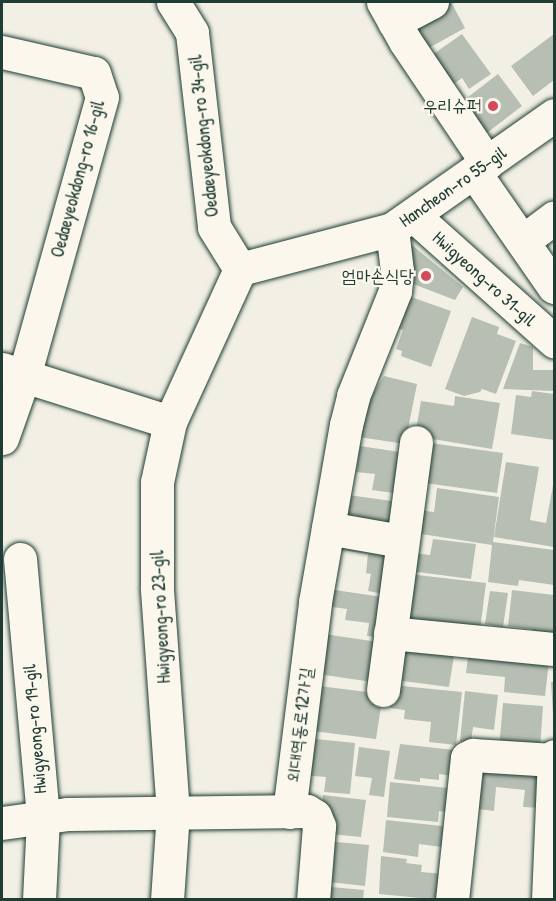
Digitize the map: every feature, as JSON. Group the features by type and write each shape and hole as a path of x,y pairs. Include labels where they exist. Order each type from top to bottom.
{"street":[{"name":"Oedaeyeokdong-ro 34-gil","path":"173,2 192,33 214,226 240,269"},
{"path":"432,2 389,12 522,241 555,287"},
{"name":"Oedaeyeokdong-ro 16-gil","path":"2,52 94,73 102,97 13,372 2,438"},
{"name":"Hancheon-ro 55-gil","path":"240,269 403,222 555,115"},
{"path":"522,241 555,218"},
{"name":"Hwigyeong-ro 31-gil","path":"403,222 555,341"},
{"name":"외대역동로12가길","path":"289,812 315,602 350,405 395,291 403,222"},
{"name":"Hwigyeong-ro 23-gil","path":"167,900 172,813 157,588 157,482 170,422 240,269"},
{"path":"13,372 170,422"},
{"path":"383,690 416,442"},
{"path":"328,528 402,541"},
{"name":"Hwigyeong-ro 19-gil","path":"20,559 43,818 39,900"},
{"path":"390,633 552,649"},
{"path":"452,900 468,756 554,758 548,900"},
{"path":"2,823 68,814 309,812 318,820 313,900"}],"building":[{"path":"442,2 451,2 465,28 425,50 400,24"},
{"path":"462,34 491,74 469,89 462,78 443,92 422,62"},
{"path":"554,34 554,80 533,96 511,66"},
{"path":"498,74 522,106 479,139 455,107"},
{"path":"407,241 463,287 455,300 408,282 414,273 401,249"},
{"path":"408,296 451,311 431,367 401,356 402,351 396,349 403,330 396,327"},
{"path":"472,317 499,327 497,334 516,341 496,394 482,389 480,392 464,396 445,389"},
{"path":"520,343 533,347 533,370 554,370 554,391 503,389"},
{"path":"384,376 417,384 405,444 359,437 365,407"},
{"path":"532,391 554,394 554,440 511,434 516,395 531,397"},
{"path":"455,396 500,403 492,449 415,436 421,401 454,406"},
{"path":"430,443 503,453 497,493 425,483"},
{"path":"360,446 406,453 400,494 372,490 375,474 356,472"},
{"path":"506,462 539,467 530,520 546,523 554,480 554,547 494,537"},
{"path":"437,488 499,497 493,542 554,550 554,585 519,580 518,586 488,582 492,545 415,533 418,510 434,512"},
{"path":"341,494 399,502 394,531 337,523"},
{"path":"433,539 476,544 471,579 410,571 412,553 430,555"},
{"path":"338,540 396,548 389,595 368,591 371,574 366,573 368,554 336,549"},
{"path":"409,574 486,583 480,630 402,627"},
{"path":"328,589 389,598 383,638 367,636 369,623 345,620 347,609 325,606"},
{"path":"512,590 554,595 554,639 531,636 532,629 508,626"},
{"path":"490,591 508,593 503,627 485,624"},
{"path":"324,634 385,643 379,683 318,674"},
{"path":"400,648 454,656 449,687 395,680"},
{"path":"469,648 550,652 545,696 504,692 505,677 466,673"},
{"path":"551,682 554,682 554,715 553,715"},
{"path":"311,685 383,694 376,739 305,730"},
{"path":"392,685 462,692 456,745 429,742 431,722 404,719 405,710 390,708"},
{"path":"465,691 498,695 494,730 473,727 471,742 460,741"},
{"path":"503,703 543,706 540,749 499,749"},
{"path":"306,738 355,743 350,794 324,792 326,777 302,775"},
{"path":"400,744 463,751 460,777 439,774 439,780 420,778 420,782 394,779"},
{"path":"359,747 390,751 384,797 369,795 372,778 355,776"},
{"path":"475,760 544,766 541,808 523,807 525,790 496,787 494,811 471,808"},
{"path":"390,782 458,789 455,813 439,811 438,822 387,817"},
{"path":"323,795 366,800 361,837 319,833"},
{"path":"386,820 451,827 449,848 419,844 418,857 383,852"},
{"path":"325,841 369,845 365,886 320,881"},
{"path":"381,856 407,859 406,863 422,865 421,872 444,874 441,900 379,894"},
{"path":"320,886 364,890 363,900 319,900"}],"place":[{"name":"우리슈퍼","path":"493,106"},
{"name":"엄마손식당","path":"426,276"}]}
